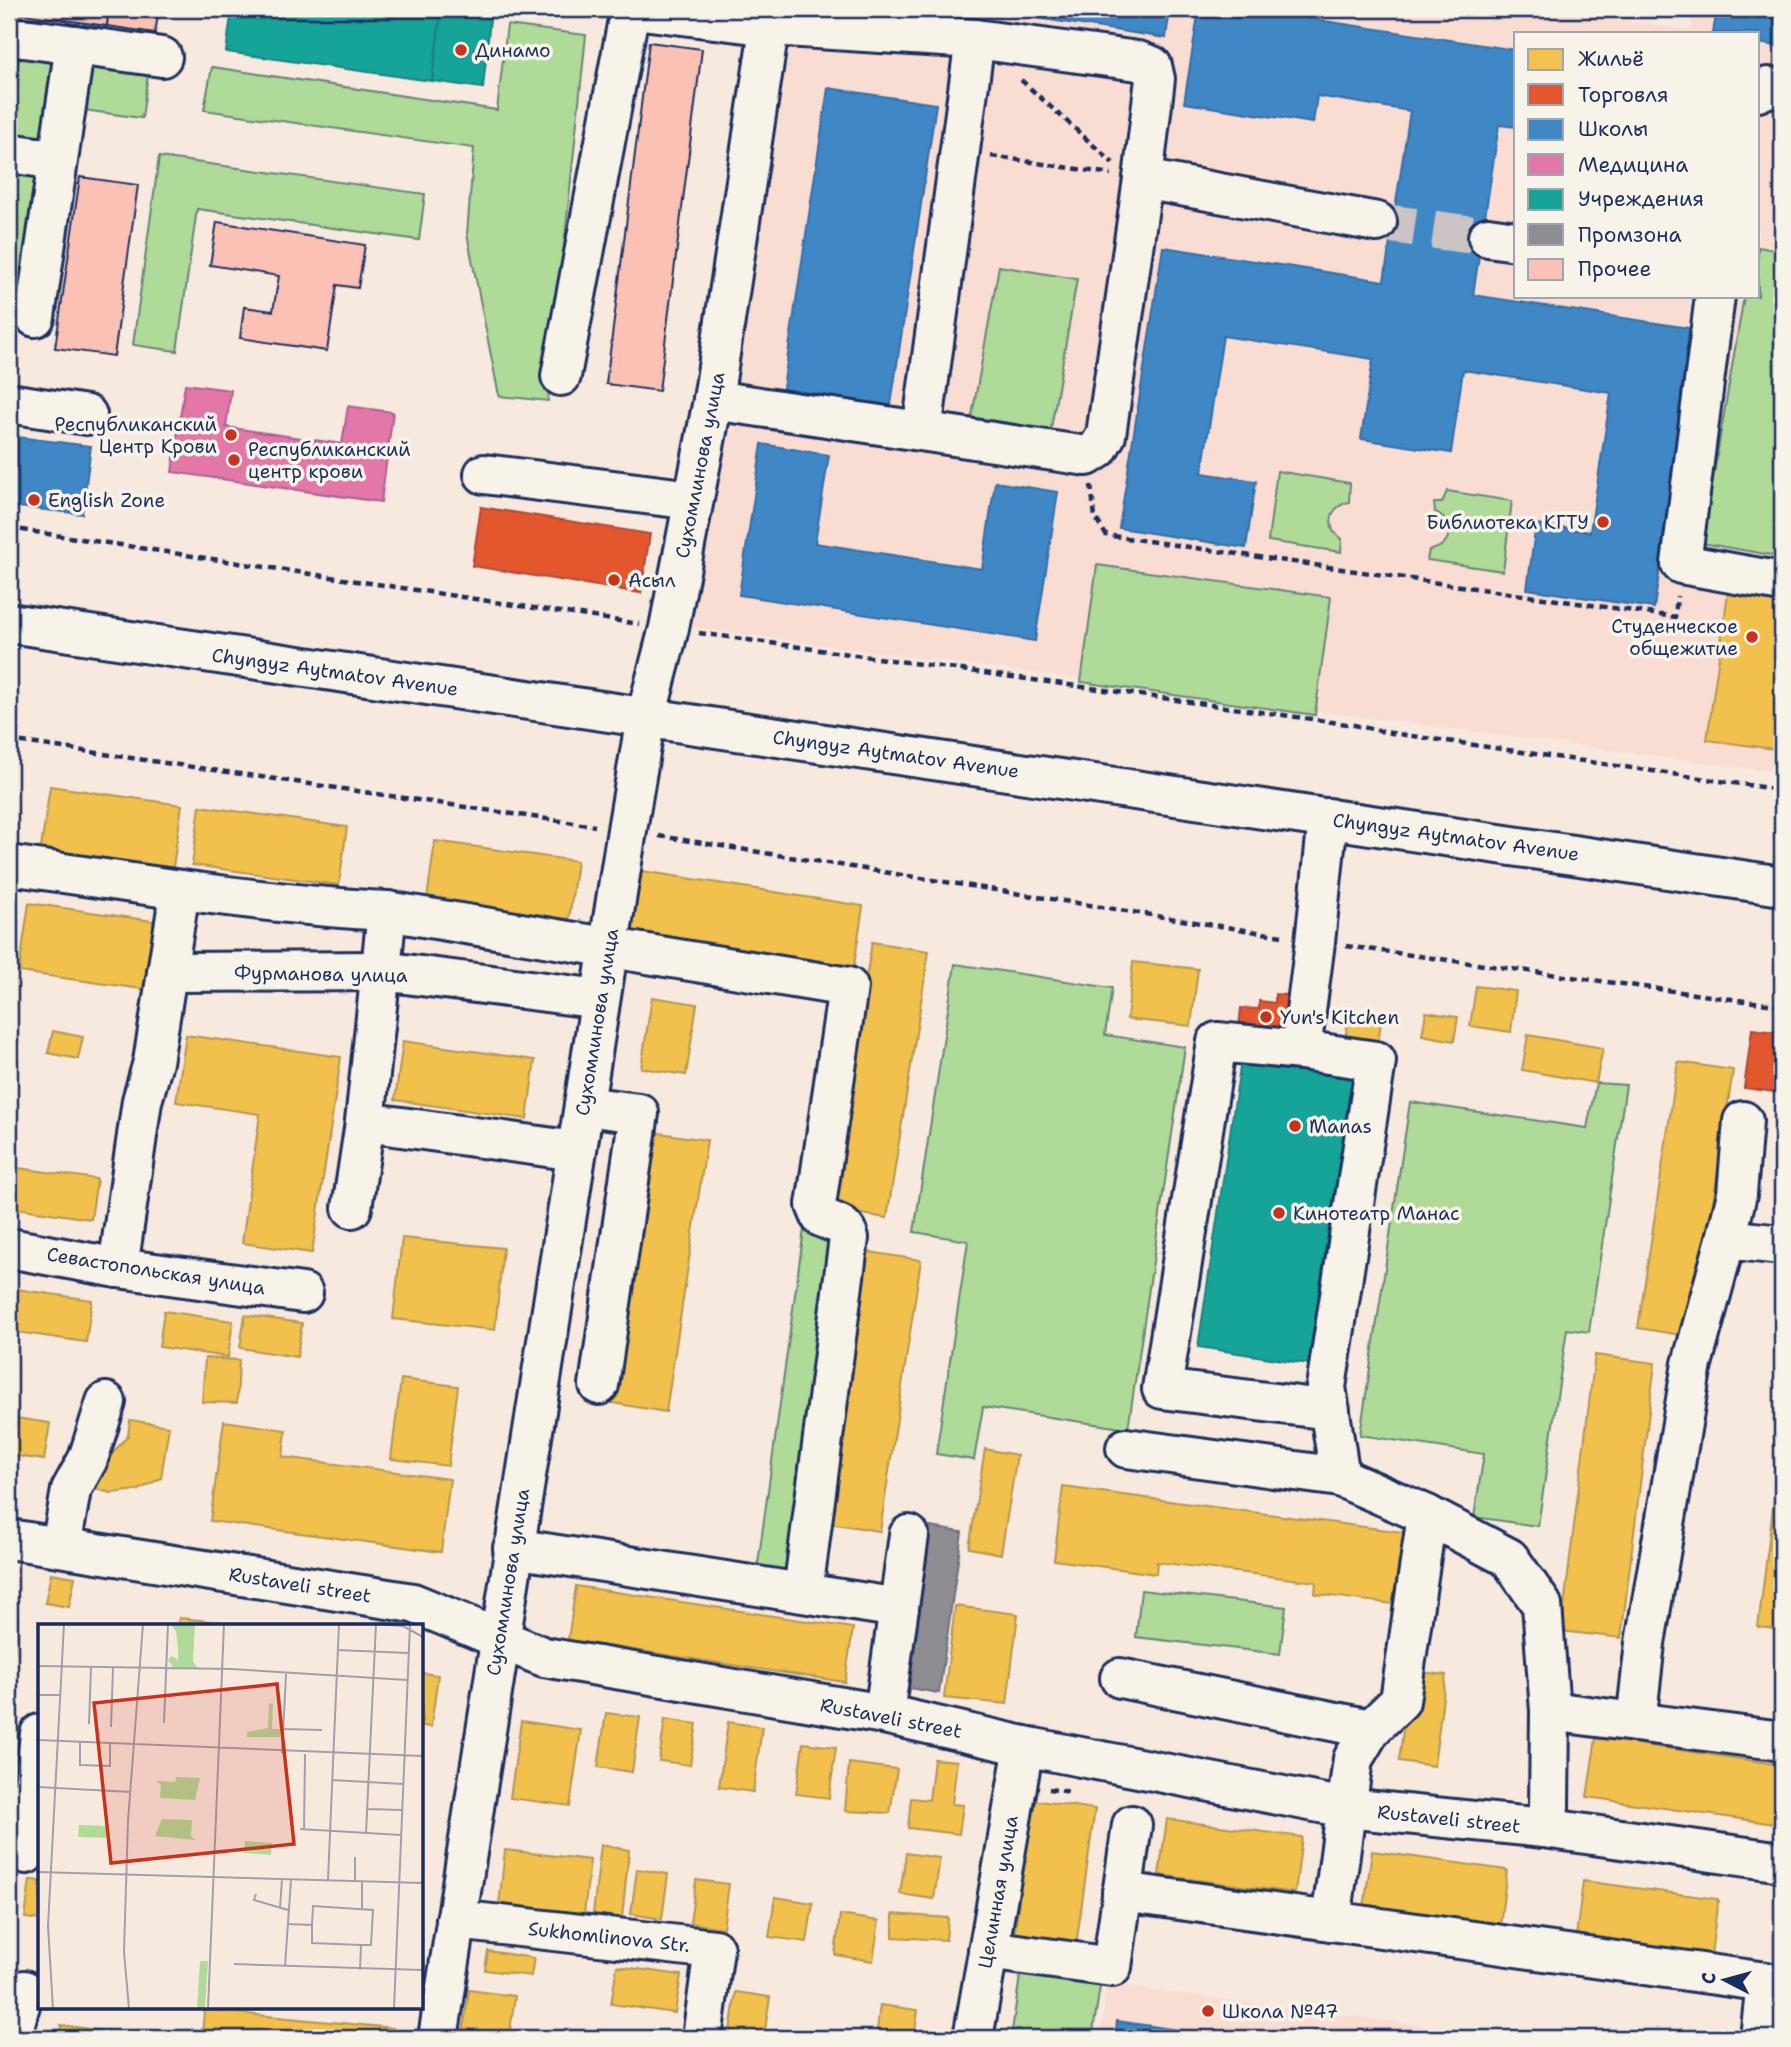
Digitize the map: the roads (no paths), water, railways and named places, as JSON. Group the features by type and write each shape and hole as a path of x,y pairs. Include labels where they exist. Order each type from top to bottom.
{"street":[{"path":"561,376 632,9 771,17 975,38 1138,61 1153,66 1155,91 1135,177 1105,435 1098,449 1087,456 713,400"},
{"name":"Сухомлинова улица","path":"439,2038 513,1548 627,830 646,717 669,628 713,400 771,17"},
{"path":"9,36 162,57"},
{"path":"922,431 975,38"},
{"path":"35,317 75,45"},
{"path":"1760,91 1768,87 1782,89"},
{"path":"9,153 57,160"},
{"path":"1135,177 1377,222"},
{"path":"1716,298 1681,564 1782,582"},
{"path":"9,403 87,415"},
{"path":"484,474 693,500"},
{"name":"Chyngyz Aytmatov Avenue","path":"9,623 1782,886"},
{"path":"1301,1050 1328,818"},
{"path":"9,865 180,890 387,911 848,987 816,1205 821,1217 840,1223 847,1229 849,1238 803,1592"},
{"path":"118,1268 142,1101 153,1062 180,890"},
{"path":"352,1208 365,1122 387,911"},
{"name":"Фурманова улица","path":"167,972 382,971 600,999"},
{"path":"1330,1410 1162,1388 1217,1042 1376,1061 1326,1387 1330,1410 1340,1477"},
{"path":"584,1106 639,1112 599,1385"},
{"path":"1636,1722 1645,1643 1692,1364 1737,1194 1743,1121"},
{"path":"365,1122 576,1151"},
{"path":"1726,1240 1782,1245"},
{"name":"Севастопольская улица","path":"9,1248 118,1268 303,1293"},
{"path":"61,1547 71,1490 88,1459 106,1402"},
{"path":"1126,1448 1340,1477 1427,1515 1509,1558 1542,1605 1550,1711 1549,1808 1544,1828"},
{"path":"1331,1921 1353,1759 1371,1729 1400,1701 1427,1515"},
{"path":"884,1714 909,1535"},
{"name":"Rustaveli street","path":"9,1539 413,1603 544,1657 884,1714 1024,1746 1346,1808 1544,1828 1782,1862"},
{"path":"513,1548 899,1608"},
{"path":"1120,1678 1371,1729"},
{"path":"1550,1711 1782,1741"},
{"name":"Целинная улица","path":"973,2038 1024,1746"},
{"path":"25,1854 38,1750"},
{"path":"988,1950 1111,1967 1132,1825"},
{"path":"1122,1892 1766,1982 1760,2038"},
{"name":"Sukhomlinova Str.","path":"456,1920 714,1949 702,2038"},
{"path":"11,2038 24,1990"}],"tunnel":[{"path":"1377,222 1488,237"}],"place":[{"name":"Динамо","path":"461,50"},
{"name":"Республиканский Центр Крови","path":"231,435"},
{"name":"Республиканский центр крови","path":"234,460"},
{"name":"English Zone","path":"34,500"},
{"name":"Библиотека КГТУ","path":"1603,522"},
{"name":"Асыл","path":"614,580"},
{"name":"Студенческое общежитие","path":"1752,637"},
{"name":"Yun's Kitchen","path":"1266,1017"},
{"name":"Manas","path":"1295,1126"},
{"name":"Кинотеатр Манас","path":"1279,1213"},
{"name":"Школа №47","path":"1208,2011"}]}
